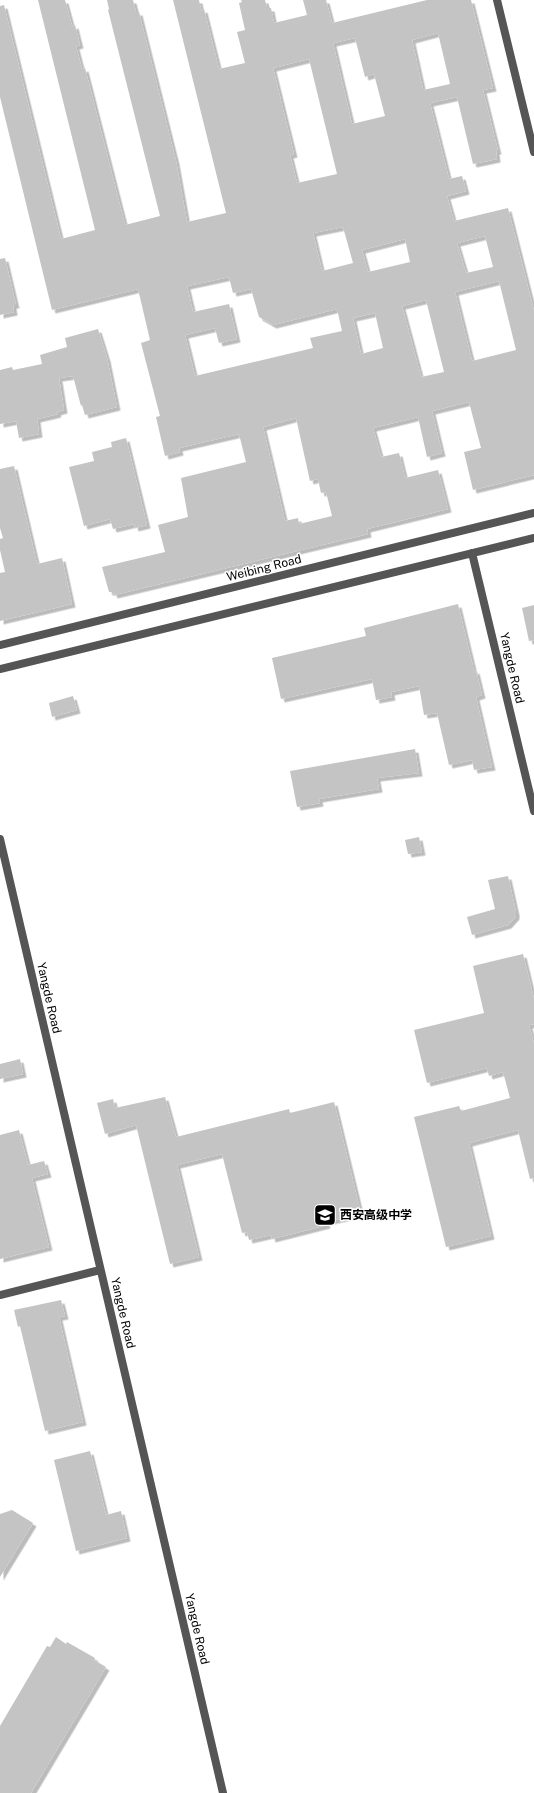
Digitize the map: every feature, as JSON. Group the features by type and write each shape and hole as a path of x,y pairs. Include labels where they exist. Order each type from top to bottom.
{"street":[{"path":"497,0 534,152"},
{"name":"Weibing Road","path":"0,645 534,513"},
{"path":"0,669 534,538"},
{"name":"Yangde Road","path":"472,554 534,812"},
{"name":"Yangde Road","path":"0,839 223,1793"},
{"path":"0,1295 100,1270"}],"building":[{"path":"38,0 65,0 72,26 75,25 80,45 76,46 82,69 85,68 125,225 160,216 108,10 107,0 133,0 136,12 139,12 176,161 187,222 226,213 173,0 199,0 201,10 204,9 219,69 245,63 237,32 245,30 239,3 242,2 241,0 265,0 267,8 271,8 274,23 307,15 303,0 326,0 332,23 427,0 471,0 493,88 483,90 498,151 496,151 497,159 473,164 457,97 430,103 449,179 462,176 466,191 447,196 454,221 508,208 534,311 534,475 473,490 464,452 481,448 469,402 432,411 442,453 427,457 418,417 373,428 381,457 399,453 405,478 438,470 448,509 367,529 368,534 114,595 113,592 109,592 102,567 165,552 158,525 188,517 181,478 246,462 239,434 179,448 180,452 165,456 156,417 160,416 141,343 150,340 138,289 52,310 0,97 0,6 4,5 61,239 95,230","holes":["438,33 450,84 423,90 412,40","355,38 365,77 374,74 385,116 352,124 333,43","309,59 337,174 297,183 290,155 294,154 273,68","343,227 353,263 322,271 313,233","485,236 493,267 466,273 457,243","405,239 410,262 368,272 362,250","229,277 233,293 251,289 259,317 273,325 337,309 342,331 310,338 313,348 195,376 185,335 215,328 219,343 237,339 229,304 193,312 187,286","499,281 516,350 472,361 455,292","426,300 444,372 421,377 402,306","375,313 383,348 361,354 353,318","296,418 310,481 318,479 321,493 326,492 332,516 299,524 298,518 285,521 263,427"]},
{"path":"5,258 16,305 13,305 14,312 0,315 0,259"},
{"path":"98,329 107,358 117,407 85,415 73,376 59,378 64,410 57,412 58,414 37,419 39,434 19,438 16,421 0,424 0,370 12,367 13,370 42,364 40,355 67,347 65,338"},
{"path":"126,438 147,525 135,528 134,524 113,529 110,519 84,526 69,467 94,461 92,452 112,447 111,442"},
{"path":"14,466 37,564 62,558 72,604 0,621 0,573 5,572 0,550 0,539 3,538 0,528 0,469"},
{"path":"458,604 474,671 476,670 482,695 476,697 492,767 474,770 472,760 449,765 437,713 424,715 419,686 391,692 392,697 376,700 372,679 281,699 272,658 366,636 364,628"},
{"path":"534,605 534,640 529,641 522,608"},
{"path":"73,696 77,710 52,717 49,703"},
{"path":"415,749 419,773 377,778 379,789 319,799 320,803 297,807 290,771"},
{"path":"419,837 422,852 408,854 405,840"},
{"path":"508,876 516,916 508,925 472,935 467,917 495,909 488,880"},
{"path":"523,954 534,999 534,1024 529,1025 534,1044 534,1178 530,1179 518,1130 469,1143 491,1236 446,1247 414,1117 459,1106 461,1111 510,1098 503,1072 489,1076 487,1068 427,1083 414,1030 484,1013 473,966"},
{"path":"20,1059 23,1074 0,1079 0,1064"},
{"path":"165,1097 176,1137 289,1109 290,1113 334,1102 361,1214 326,1222 327,1225 272,1239 271,1235 249,1240 247,1232 242,1233 222,1154 177,1165 199,1257 170,1264 136,1125 105,1134 97,1103 113,1099 115,1108"},
{"path":"19,1130 28,1165 44,1161 48,1174 32,1178 49,1247 0,1259 0,1135"},
{"path":"61,1300 65,1316 59,1317 83,1422 45,1431 20,1326 18,1327 14,1310"},
{"path":"90,1451 106,1515 121,1511 127,1538 76,1551 54,1460"},
{"path":"12,1510 33,1523 0,1577 0,1514"},
{"path":"56,1637 66,1644 67,1642 95,1658 94,1660 106,1667 31,1793 0,1793 0,1726 47,1646 50,1647"}],"place":[{"name":"西安高级中学","path":"325,1215"}]}
